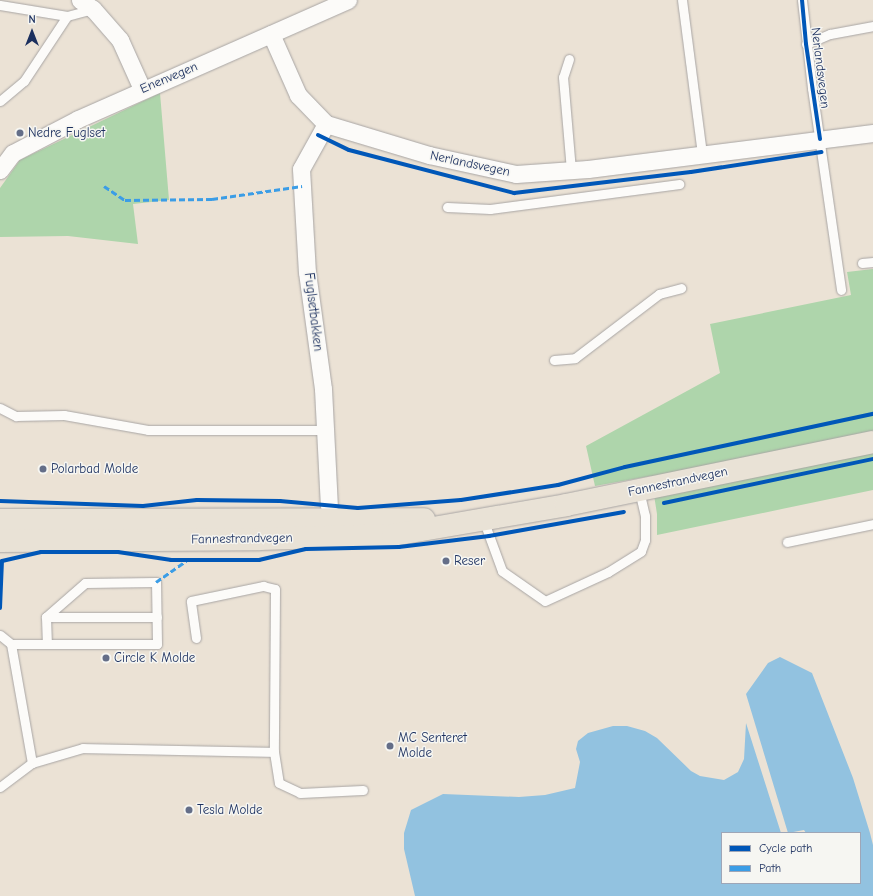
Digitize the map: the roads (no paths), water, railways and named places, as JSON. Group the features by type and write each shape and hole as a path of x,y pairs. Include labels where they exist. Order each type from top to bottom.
{"highway":[{"name":"Fannestrandvegen","path":"0,541 273,539 393,535 639,490 873,442"},
{"name":"Fannestrandvegen","path":"0,520 483,519"}],"street":[{"name":"Enenvegen","path":"0,170 12,153 142,89 348,0"},
{"path":"87,4 120,40 142,89"},
{"name":"Nerlandsvegen","path":"271,34 298,95 326,124 429,155 516,174 571,170 873,133"},
{"name":"Fuglsetbakken","path":"326,124 301,169 307,272 323,389 329,506"}],"lane":[{"path":"682,0 702,154"},
{"name":"Nerlandsvegen","path":"802,0 806,44 820,139"},
{"path":"0,102 24,81 67,16 87,4"},
{"path":"0,6 67,16"},
{"path":"806,44 830,34 873,26"},
{"path":"569,59 563,77 571,170"},
{"path":"820,139 841,290"},
{"path":"447,207 490,208 679,184"},
{"path":"862,263 873,262"},
{"path":"554,360 575,358 659,294 681,288"},
{"path":"0,408 16,416 64,415 148,430 325,430"},
{"path":"483,519 502,571 545,600 608,572 641,551 645,540 645,516 639,490"},
{"path":"787,542 873,524"},
{"path":"0,635 11,644 157,644 156,582 85,583 46,617"},
{"path":"196,638 191,601 263,586 275,589 274,752 279,783 300,793 363,790"},
{"path":"46,617 157,617"},
{"path":"46,617 47,644"},
{"path":"11,644 32,763"},
{"path":"0,787 32,763 83,748 274,752"}],"water":[{"path":"780,657 812,673 853,778 870,833 873,845 873,896 415,896 404,849 404,833 411,810 443,794 519,797 545,795 575,788 580,762 576,749 578,741 588,733 613,726 627,726 645,731 657,738 691,771 700,776 724,780 738,772 744,759 746,723 781,832 721,832 721,884 861,884 861,832 805,832 804,830 788,832 746,694 768,663"}],"place":[{"name":"Nedre Fuglset","path":"20,133"},
{"name":"Polarbad Molde","path":"43,469"},
{"name":"Reser","path":"446,561"},
{"name":"Circle K Molde","path":"106,658"},
{"name":"MC Senteret Molde","path":"390,746"},
{"name":"Tesla Molde","path":"189,810"}]}
